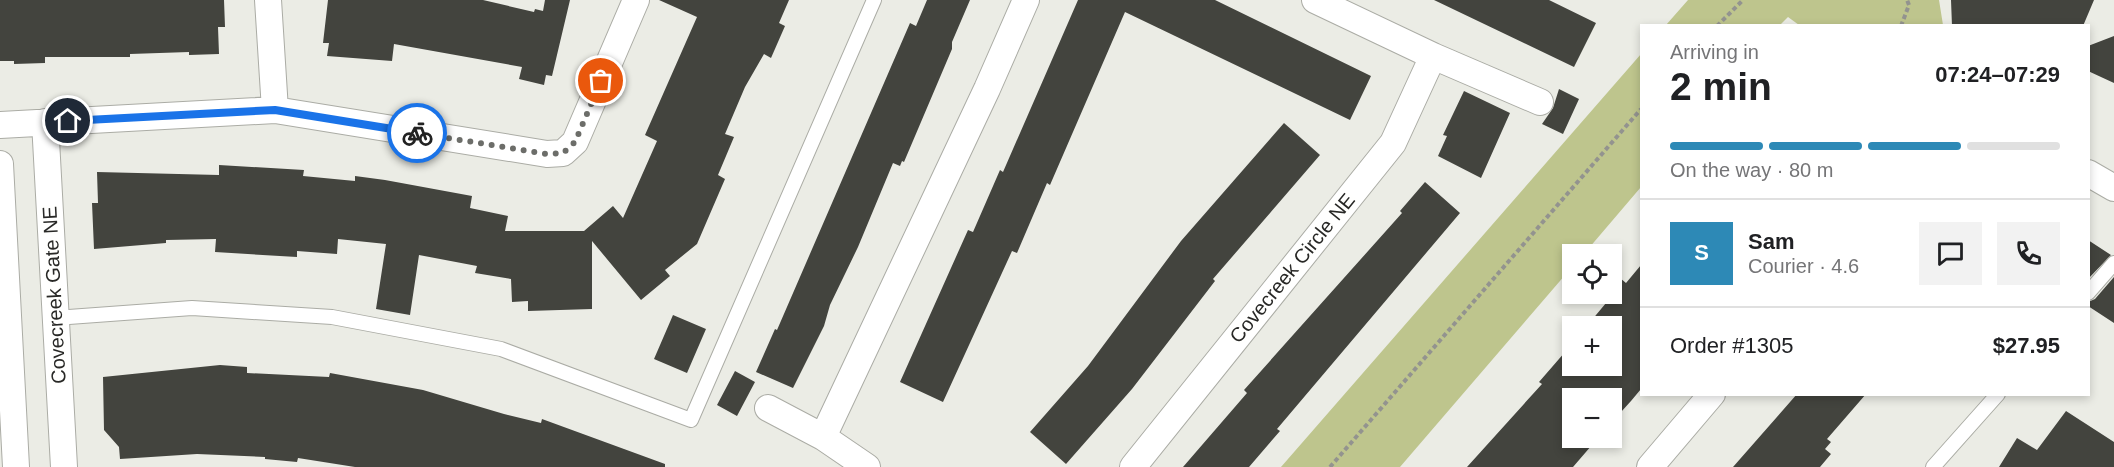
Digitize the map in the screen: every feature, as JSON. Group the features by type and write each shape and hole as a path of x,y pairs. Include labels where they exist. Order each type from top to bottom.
{"street":[{"path":"268,0 275,110"},
{"path":"0,125 275,110 547,154 563,153 575,142 636,0"},
{"path":"823,438 1026,0"},
{"path":"1315,0 1433,56 1540,102"},
{"name":"Covecreek Circle NE","path":"1132,467 1393,143 1433,56"},
{"name":"Covecreek Gate NE","path":"45,122 64,467"},
{"path":"0,164 4,318 16,467"},
{"path":"2090,174 2114,188"},
{"path":"1650,467 1710,396"},
{"path":"768,408 823,438 867,467"}],"lane":[{"path":"55,318 192,308 332,316 501,349 691,420 874,0"},
{"path":"2090,291 2114,263"},
{"path":"1933,467 1996,396"}],"path":[{"path":"1719,24 1743,0"},
{"path":"1902,24 1909,5 1907,0"},
{"path":"1330,467 1640,110"}],"green space":[{"path":"1688,0 1939,0 1943,24 1798,24 1788,17 1781,24 1667,24"},
{"path":"1640,55 1640,188 1592,244 1562,244 1562,279 1400,467 1281,467"}],"building":[{"path":"0,0 224,0 225,27 218,27 219,54 189,55 189,52 130,54 130,57 45,57 45,63 14,64 14,61 0,61"},
{"path":"328,0 483,0 534,12 535,9 543,11 545,0 570,0 552,76 546,75 544,85 519,79 522,67 394,44 392,61 327,56 329,43 323,43"},
{"path":"659,0 789,0 779,23 785,26 771,58 764,54 745,87 725,134 734,137 718,175 725,179 697,244 665,270 670,276 641,300 592,241 592,309 528,311 528,301 512,302 511,279 475,273 477,266 419,255 410,315 376,309 386,244 338,239 337,254 297,251 297,257 215,252 216,239 166,240 166,243 94,249 92,203 98,203 97,172 219,175 219,165 304,170 303,176 355,181 355,176 385,180 472,196 470,208 508,216 505,231 584,231 613,206 623,218 657,141 645,135 697,17"},
{"path":"927,0 970,0 952,42 952,49 904,162 902,161 900,166 893,163 858,247 830,305 824,326 793,388 756,372 775,329 777,330 910,23 916,26"},
{"path":"1078,0 1215,0 1371,76 1350,120 1125,12 1050,185 1047,183 1017,253 1012,251 943,402 900,382 968,230 973,232 1000,170 1003,172"},
{"path":"1434,0 1549,0 1596,23 1574,67"},
{"path":"1951,0 2094,0 2084,24 1952,24"},
{"path":"2114,36 2114,83 2090,72 2090,45"},
{"path":"1559,89 1579,99 1563,134 1542,124 1553,108"},
{"path":"1464,91 1510,113 1481,178 1438,156 1447,136 1443,135"},
{"path":"1284,123 1320,155 1213,279 1215,281 1132,389 1066,464 1030,432 1088,366 1181,241"},
{"path":"1425,182 1460,213 1277,429 1280,431 1249,467 1183,467 1247,393 1244,390 1402,213 1400,211"},
{"path":"2090,241 2111,255 2090,277"},
{"path":"1640,266 1640,390 1622,411 1622,388 1562,388 1562,448 1589,448 1573,467 1467,467 1542,384 1539,382 1562,356 1562,376 1622,376 1622,316 1595,316 1605,304 1622,304 1622,280 1626,283"},
{"path":"2114,277 2114,323 2090,307 2090,301 2095,299"},
{"path":"673,315 706,329 687,373 654,359"},
{"path":"220,365 247,367 247,373 329,377 330,373 423,390 504,414 541,423 542,419 665,464 665,467 355,467 298,458 297,462 265,459 265,457 197,454 120,459 119,447 104,430 103,377"},
{"path":"735,371 755,382 737,416 717,405"},
{"path":"1795,396 1864,396 1827,439 1831,442 1825,449 1831,454 1820,467 1733,467"},
{"path":"2066,411 2114,442 2114,467 1999,467 2017,438 2037,450"}],"way so far":[{"path":"417,133 547,154 563,153 575,142 601,81"}],"route":[{"path":"68,121 275,110 417,133"}]}
